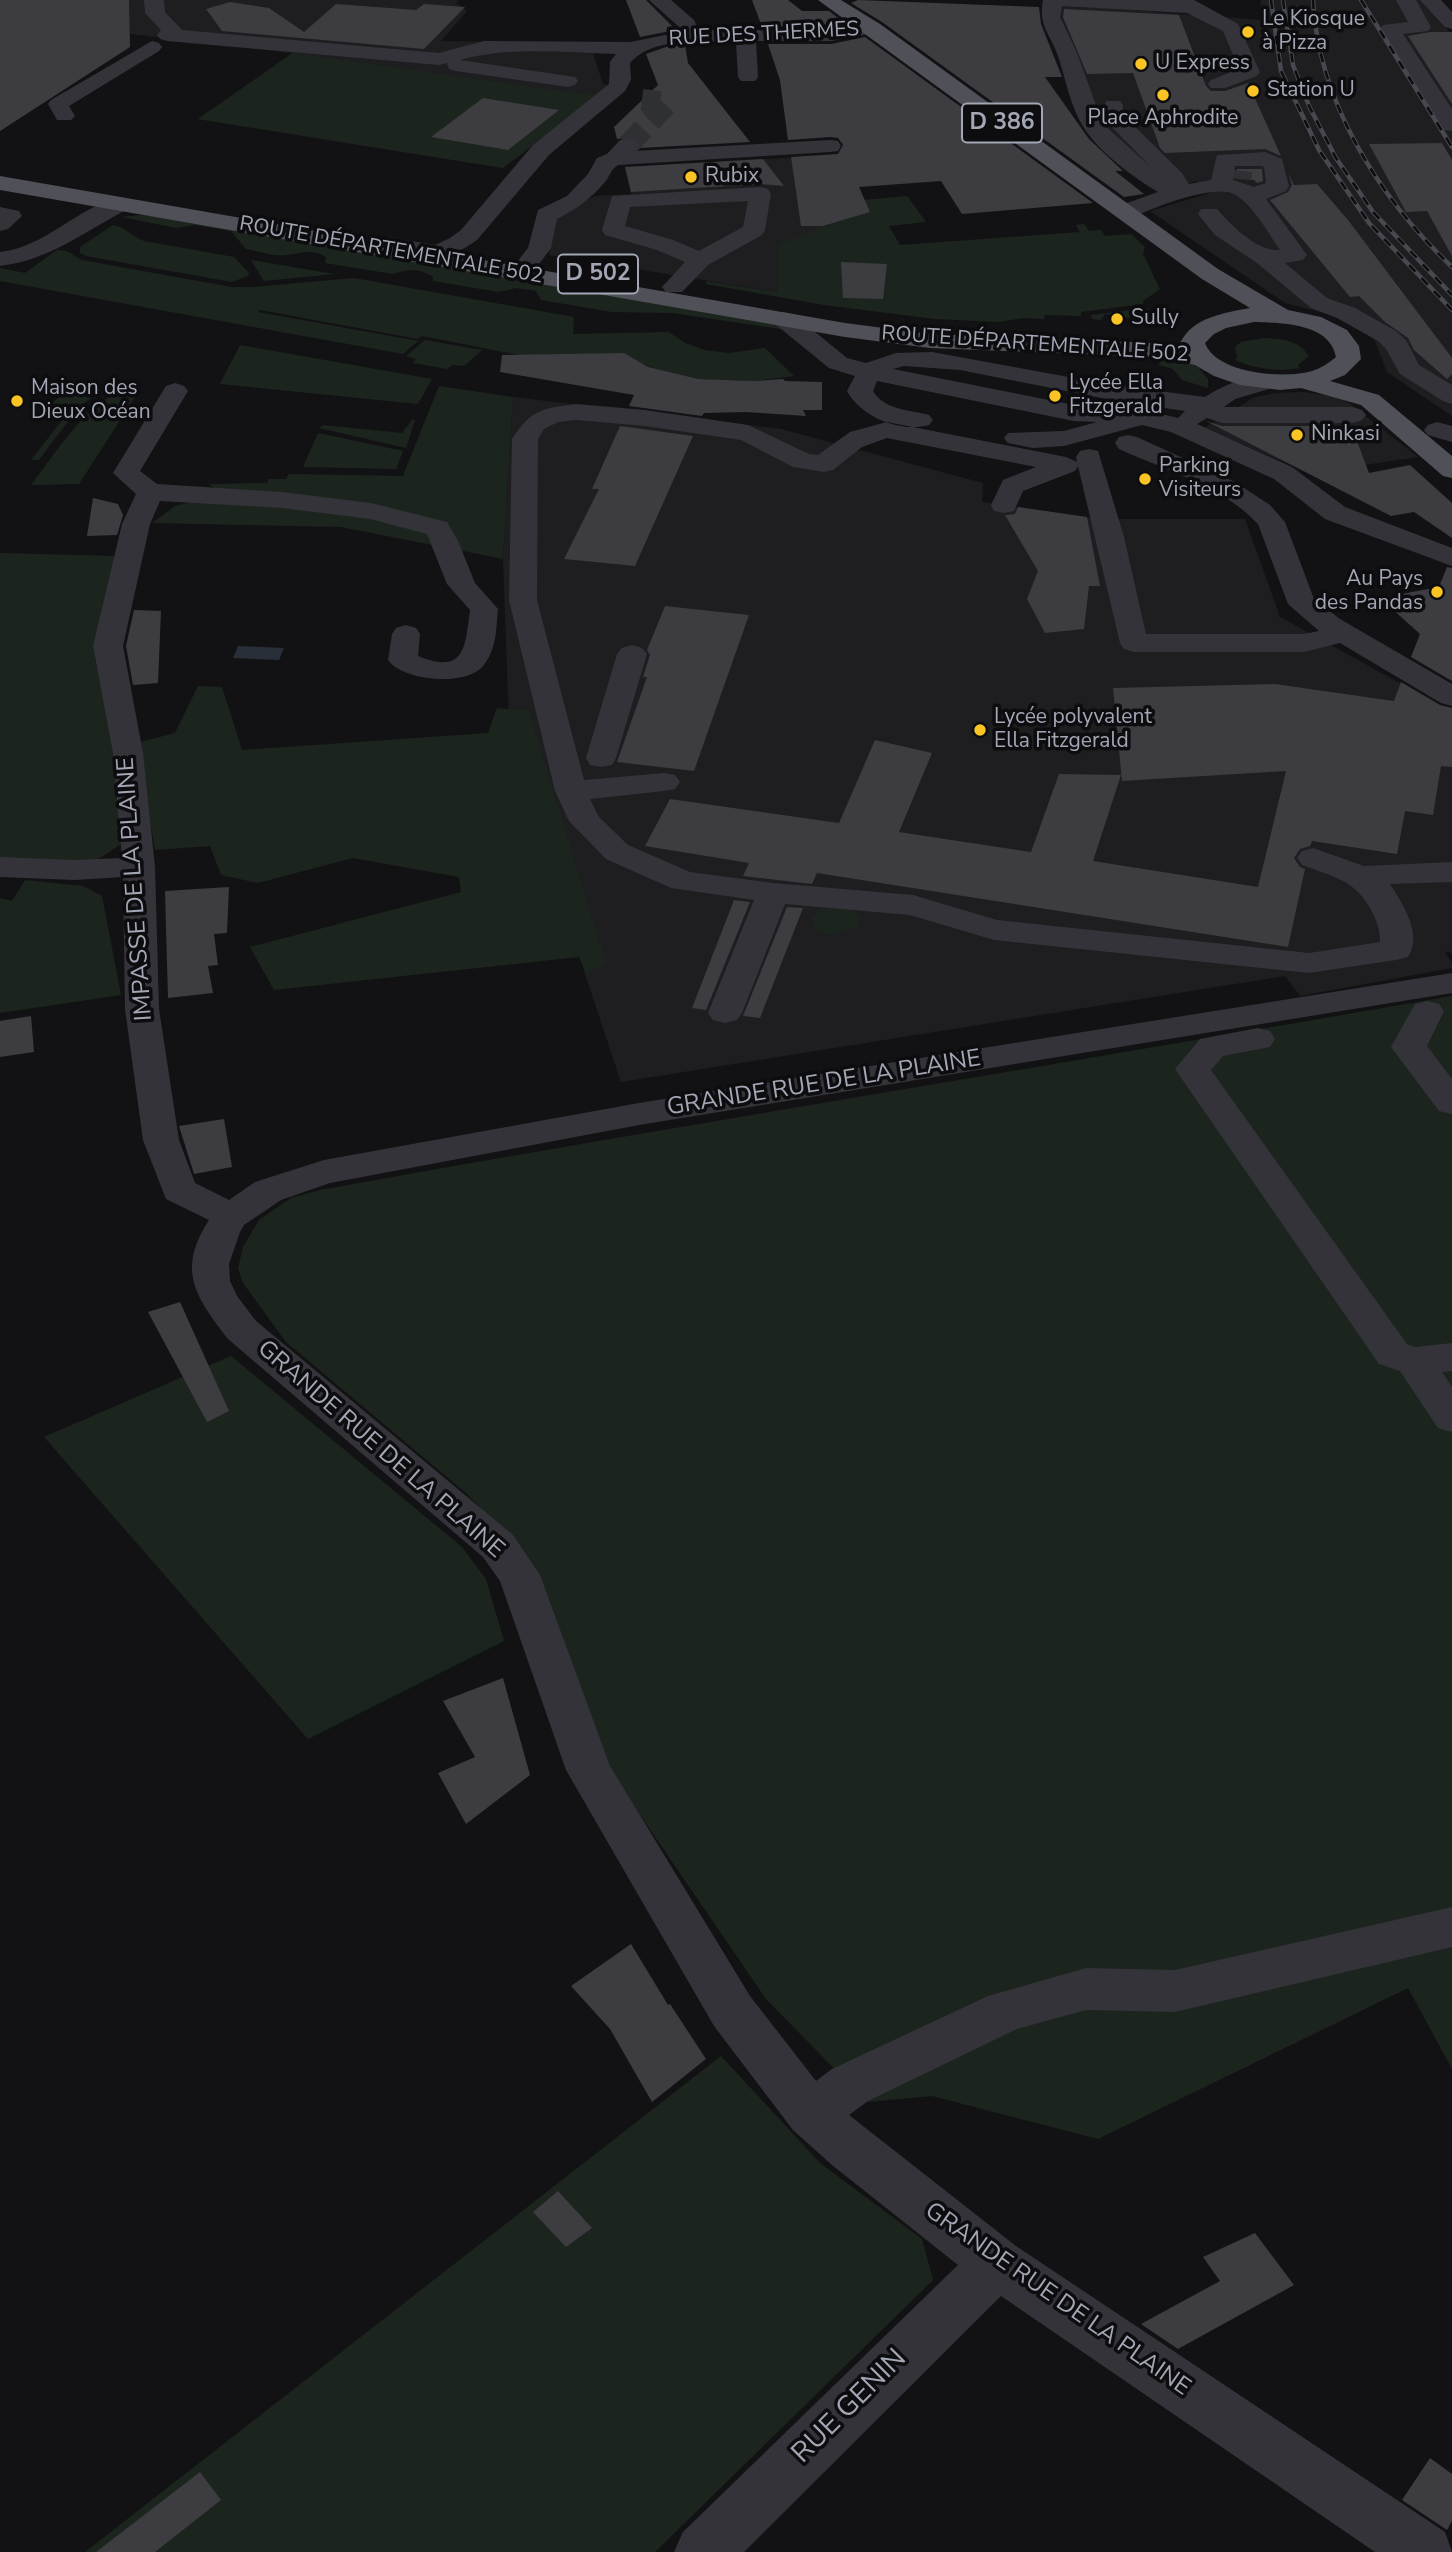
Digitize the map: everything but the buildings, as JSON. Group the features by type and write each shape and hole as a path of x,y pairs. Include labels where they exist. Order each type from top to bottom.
{"main road":[{"name":"D 386","path":"828,0 873,28 1210,274 1280,316"},
{"name":"ROUTE DÉPARTEMENTALE 502","path":"0,173 674,287 917,324 1089,332 1200,331"},
{"name":"ROUTE DÉPARTEMENTALE 502","path":"0,184 784,319 930,341 1155,350 1200,358"},
{"name":"D 386","path":"1210,274 1230,318"},
{"path":"1216,395 1194,348 1194,339 1200,331 1230,318 1280,316 1304,320 1342,337 1349,348 1349,359 1341,368 1324,376 1270,381"},
{"path":"1349,359 1447,436"},
{"path":"1303,380 1362,407 1447,436"},
{"path":"1362,407 1452,470"}],"street":[{"path":"154,0 155,13 173,31 167,35 439,60 444,64 568,81"},
{"path":"660,0 687,23 690,36"},
{"path":"1176,193 1153,180 1113,147 1094,127 1085,109 1068,53 1050,17 1055,0 1191,7"},
{"path":"1158,0 1185,2 1231,28 1250,72 1218,84"},
{"path":"1406,0 1421,27 1390,29 1452,125"},
{"path":"1430,0 1452,23"},
{"name":"RUE DES THERMES","path":"439,60 484,47 632,48 690,36 746,36 789,45 831,34 873,28"},
{"path":"746,36 748,77"},
{"path":"789,45 853,43"},
{"path":"64,116 58,104 152,47"},
{"path":"251,227 307,231 438,252 449,249 469,234 541,150 618,87 621,80 620,62 632,48"},
{"path":"619,72 638,87"},
{"path":"1114,105 1111,108 1112,116 1174,177 1179,186 1176,193"},
{"path":"529,262 539,248 546,215 575,201 598,177 605,163 621,152 832,150 822,123"},
{"path":"1124,212 1176,193 1244,177 1296,255 1265,258"},
{"path":"674,287 699,260 754,230 760,194 620,201 613,230 665,245 699,260"},
{"path":"4,257 32,254 94,216 120,204"},
{"path":"0,214 11,216 0,224"},
{"path":"1209,214 1223,230 1265,258 1319,303 1346,313 1387,336 1396,345 1409,369 1452,396"},
{"path":"784,319 838,363 943,415"},
{"path":"873,378 942,360 1131,397 1216,395 1270,381"},
{"path":"873,378 875,409 1034,442 1060,440 1140,417"},
{"path":"873,378 1095,398 1140,417"},
{"path":"873,378 1074,413 1140,417 1179,426 1283,473 1335,513 1452,558"},
{"path":"175,391 126,473 150,492 225,495 346,508 411,519 437,528 444,536 462,586 484,609 477,654 463,667 441,671 419,668 403,660 406,634"},
{"path":"1216,395 1222,415 1362,407"},
{"path":"997,514 1012,486 1179,426 1216,395"},
{"path":"1077,461 887,430 864,433 824,464 802,461 748,433 645,418 576,412 552,415 535,424 524,439 523,600 571,791 585,821 617,852 683,881 773,893 913,905 994,930 1309,963 1396,950 1397,929 1377,890 1360,876 1313,858"},
{"path":"996,426 1044,435 1140,417"},
{"path":"1128,443 1239,496 1264,512 1271,522 1302,604 1449,711"},
{"path":"1077,461 1134,643 1304,643 1344,633"},
{"name":"IMPASSE DE LA PLAINE","path":"150,492 136,524 108,646 128,753 139,867 142,1009 161,1140 179,1190 231,1216"},
{"path":"601,758 632,654"},
{"path":"571,791 664,782"},
{"path":"0,867 75,870 139,867"},
{"path":"1360,876 1452,872"},
{"path":"725,1013 773,893"},
{"name":"GRANDE RUE DE LA PLAINE","path":"1426,2552 997,2263 849,2149 811,2113 732,2011 590,1770 519,1575 498,1546 242,1330 219,1300 211,1281 209,1264 214,1245 231,1216 268,1191 338,1169 639,1114 1452,983"},
{"path":"1439,1009 1409,1046 1452,1103"},
{"path":"1439,1009 1212,1047 1193,1069 1393,1354 1433,1359 1452,1418"},
{"path":"811,2113 850,2085 1006,2011 1086,1989 1175,1991 1452,1927"},
{"name":"RUE GENIN","path":"703,2552 997,2263"}],"shaded area":[{"path":"0,0 458,0 456,3 467,11 441,41 505,42 592,50 603,84 609,86 503,168 198,119 292,53 122,33"},
{"path":"1261,0 1424,0 1452,35 1452,416 1387,372 1374,339 1356,326 1329,314 1285,303 1150,211 1210,193 1196,181 1161,191 1104,147 1041,3 1260,20"},
{"path":"294,53 597,96 503,168 198,119"},
{"path":"820,156 845,176 870,212 822,227 778,292 549,255 551,217 595,196 631,194 625,167"},
{"path":"907,196 926,222 889,226 900,245 1080,232 1076,225 1084,224 1089,231 1101,230 1105,236 1131,234 1145,247 1143,254 1160,289 1143,301 1143,304 1081,312 1081,316 1045,315 1044,319 1024,318 998,322 935,319 824,305 706,284 706,281 778,292 778,245 869,212 864,200"},
{"path":"160,216 774,324 787,330 673,313 612,312 541,300 536,291 516,288 499,292 433,281 433,277 419,271 409,270 393,274 325,263 326,257 316,253 271,255 246,249 231,231 195,225 176,228 122,217"},
{"path":"113,225 144,241 234,257 249,273 248,276 232,282 80,253 80,247"},
{"path":"57,250 66,251 82,260 231,287 354,278 574,317 573,334 669,332 685,343 705,350 729,353 765,348 794,376 753,381 697,379 666,373 634,361 544,354 539,359 422,336 418,339 260,310 258,312 418,341 403,354 0,281 0,268 25,273"},
{"path":"251,260 334,274 264,281"},
{"path":"1146,308 1156,312 1152,326 1129,324 1131,318 1105,314 1101,320 1092,319 1091,315"},
{"path":"1265,338 1295,344 1309,356 1298,365 1300,368 1284,370 1259,368 1235,360 1235,347 1241,342"},
{"path":"425,340 482,350 464,366 452,365 447,369 413,363 416,359 406,356"},
{"path":"240,345 432,379 418,404 220,384"},
{"path":"1160,355 1197,366 1208,379 1208,388 1182,380 1173,369 1159,365"},
{"path":"73,385 101,390 77,409 39,460 31,460 63,419 38,415"},
{"path":"439,386 513,397 503,559 454,549 444,525 214,488 209,484 267,483 269,479 286,479 289,474 403,476"},
{"path":"125,389 140,389 79,484 31,485 84,418 110,397"},
{"path":"1303,392 1333,396 1349,403 1418,457 1310,473 1204,428 1253,398 1275,393"},
{"name":"Lycée polyvalent Ella Fitzgerald","path":"513,397 781,429 983,483 982,502 1097,519 1245,519 1280,617 1452,712 1452,954 1449,951 1445,953 1452,963 1452,968 1300,996 1285,976 621,1082 510,748 503,559"},
{"path":"412,420 415,420 406,448 319,428 323,425 402,433"},
{"path":"318,433 403,451 396,469 303,467"},
{"path":"200,500 367,514 431,534 433,545 341,527 152,523 175,506"},
{"path":"0,553 115,556 95,659 117,758 121,844 100,858 85,862 0,862"},
{"path":"238,646 284,648 279,660 233,658"},
{"path":"198,686 222,687 242,750 488,733 497,708 529,711 606,964 586,973 579,957 274,990 250,947 461,892 459,877 353,858 258,883 221,875 210,846 155,850 137,743 175,733"},
{"path":"25,880 83,886 102,896 121,995 0,1013 0,898 12,901"},
{"path":"847,907 861,916 858,927 831,935 815,930 812,920 821,908"},
{"path":"1452,996 1452,2069 1408,1988 1098,2139 932,2096 867,2102 766,1999 608,1768 513,1541 466,1493 286,1342 243,1283 238,1268 243,1247 259,1220 291,1198 320,1190"},
{"path":"231,1356 462,1547 486,1579 504,1641 308,1739 44,1437"},
{"path":"721,2056 820,2163 922,2239 933,2280 655,2552 85,2552"}],"tunnel":[{"path":"628,145 668,103 642,100"},
{"path":"1240,179 1241,171"}],"railway":[{"path":"1271,0 1281,71 1319,150 1369,223 1452,310"},
{"path":"1283,0 1293,65 1309,106 1336,158 1373,212 1452,295"},
{"path":"1313,0 1317,38 1327,75 1357,146 1401,211 1452,267"},
{"path":"1361,0 1452,147"}],"place":[{"name":"Le Kiosque à Pizza","path":"1248,32"},
{"name":"U Express","path":"1141,64"},
{"name":"Station U","path":"1253,91"},
{"name":"Place Aphrodite","path":"1163,95"},
{"name":"Rubix","path":"691,177"},
{"name":"Sully","path":"1117,319"},
{"name":"Lycée Ella Fitzgerald","path":"1055,396"},
{"name":"Maison des Dieux Océan","path":"17,401"},
{"name":"Ninkasi","path":"1297,435"},
{"name":"Parking Visiteurs","path":"1145,479"},
{"name":"Au Pays des Pandas","path":"1437,592"},
{"name":"Lycée polyvalent Ella Fitzgerald","path":"980,730"}]}
